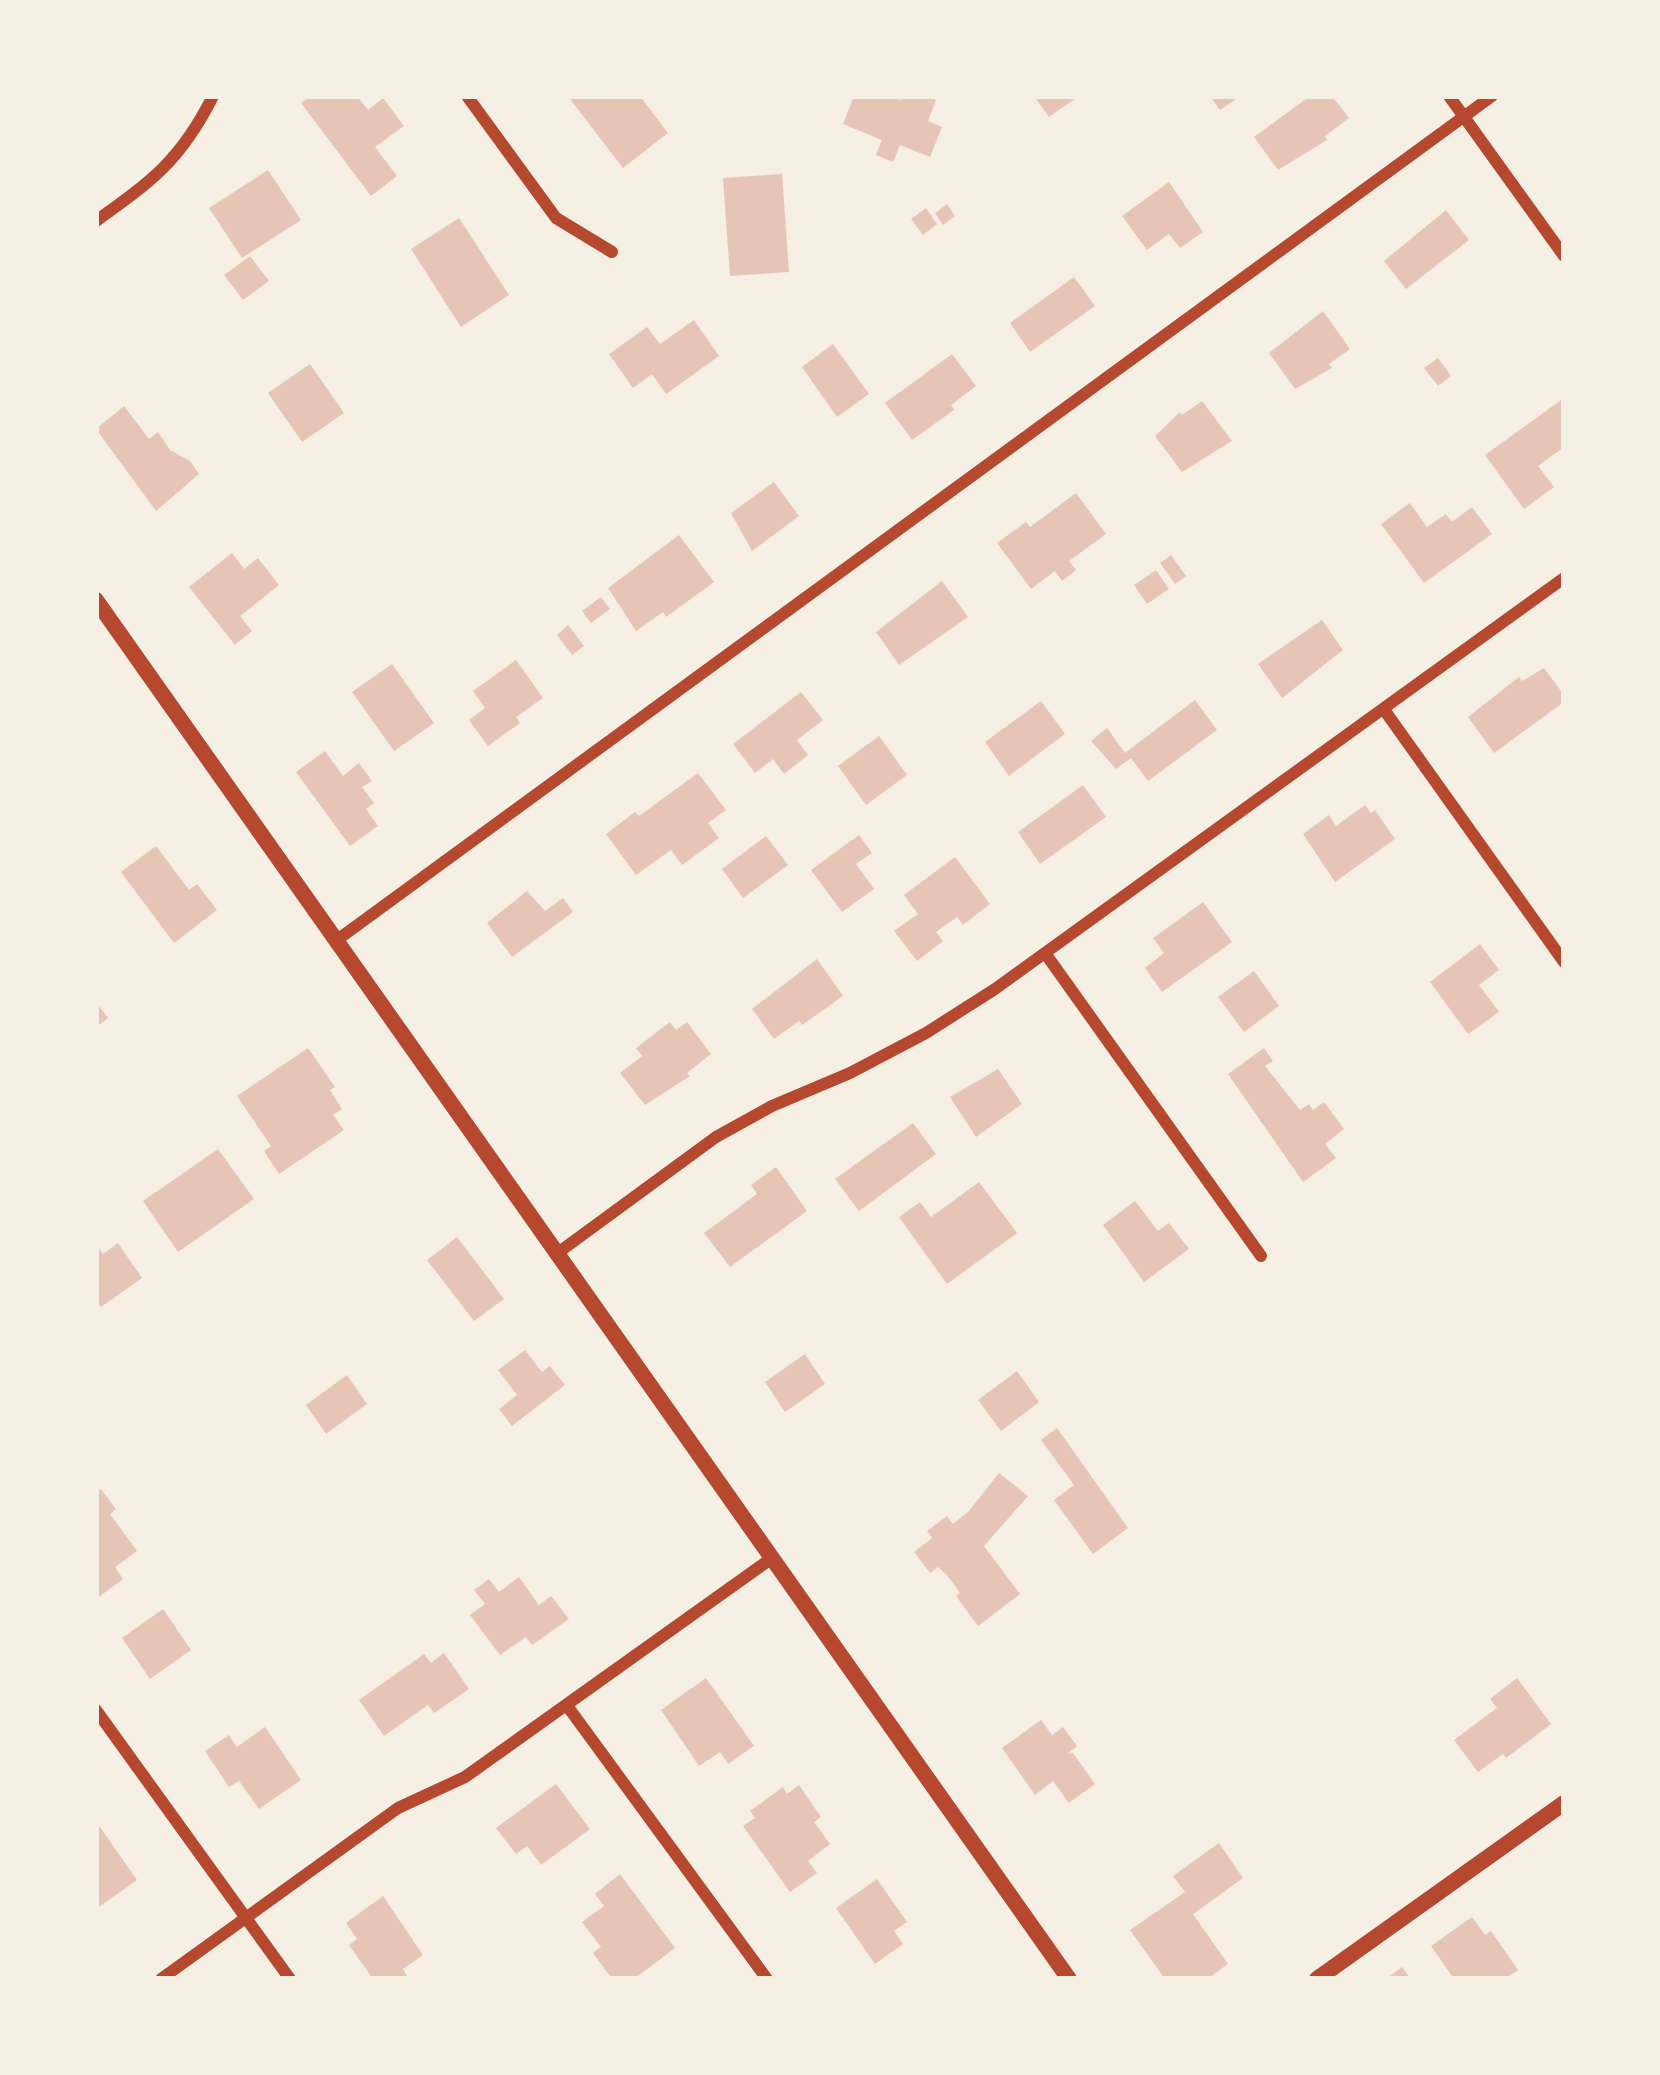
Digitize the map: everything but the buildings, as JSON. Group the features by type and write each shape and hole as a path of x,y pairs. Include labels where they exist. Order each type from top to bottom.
{"street":[{"path":"96,221 157,177 192,137 213,96"},
{"path":"467,96 556,218 612,252"},
{"path":"1449,96 1564,256"},
{"path":"337,940 1492,96"},
{"path":"559,1252 716,1137 926,1033 1385,711 1564,578"},
{"path":"96,600 1069,1979"},
{"path":"1385,711 1564,962"},
{"path":"1045,953 1261,1256"},
{"path":"161,1979 398,1808 465,1778 772,1558"},
{"path":"568,1707 766,1979"},
{"path":"96,1710 290,1979"},
{"path":"1318,1979 1564,1803"}]}
